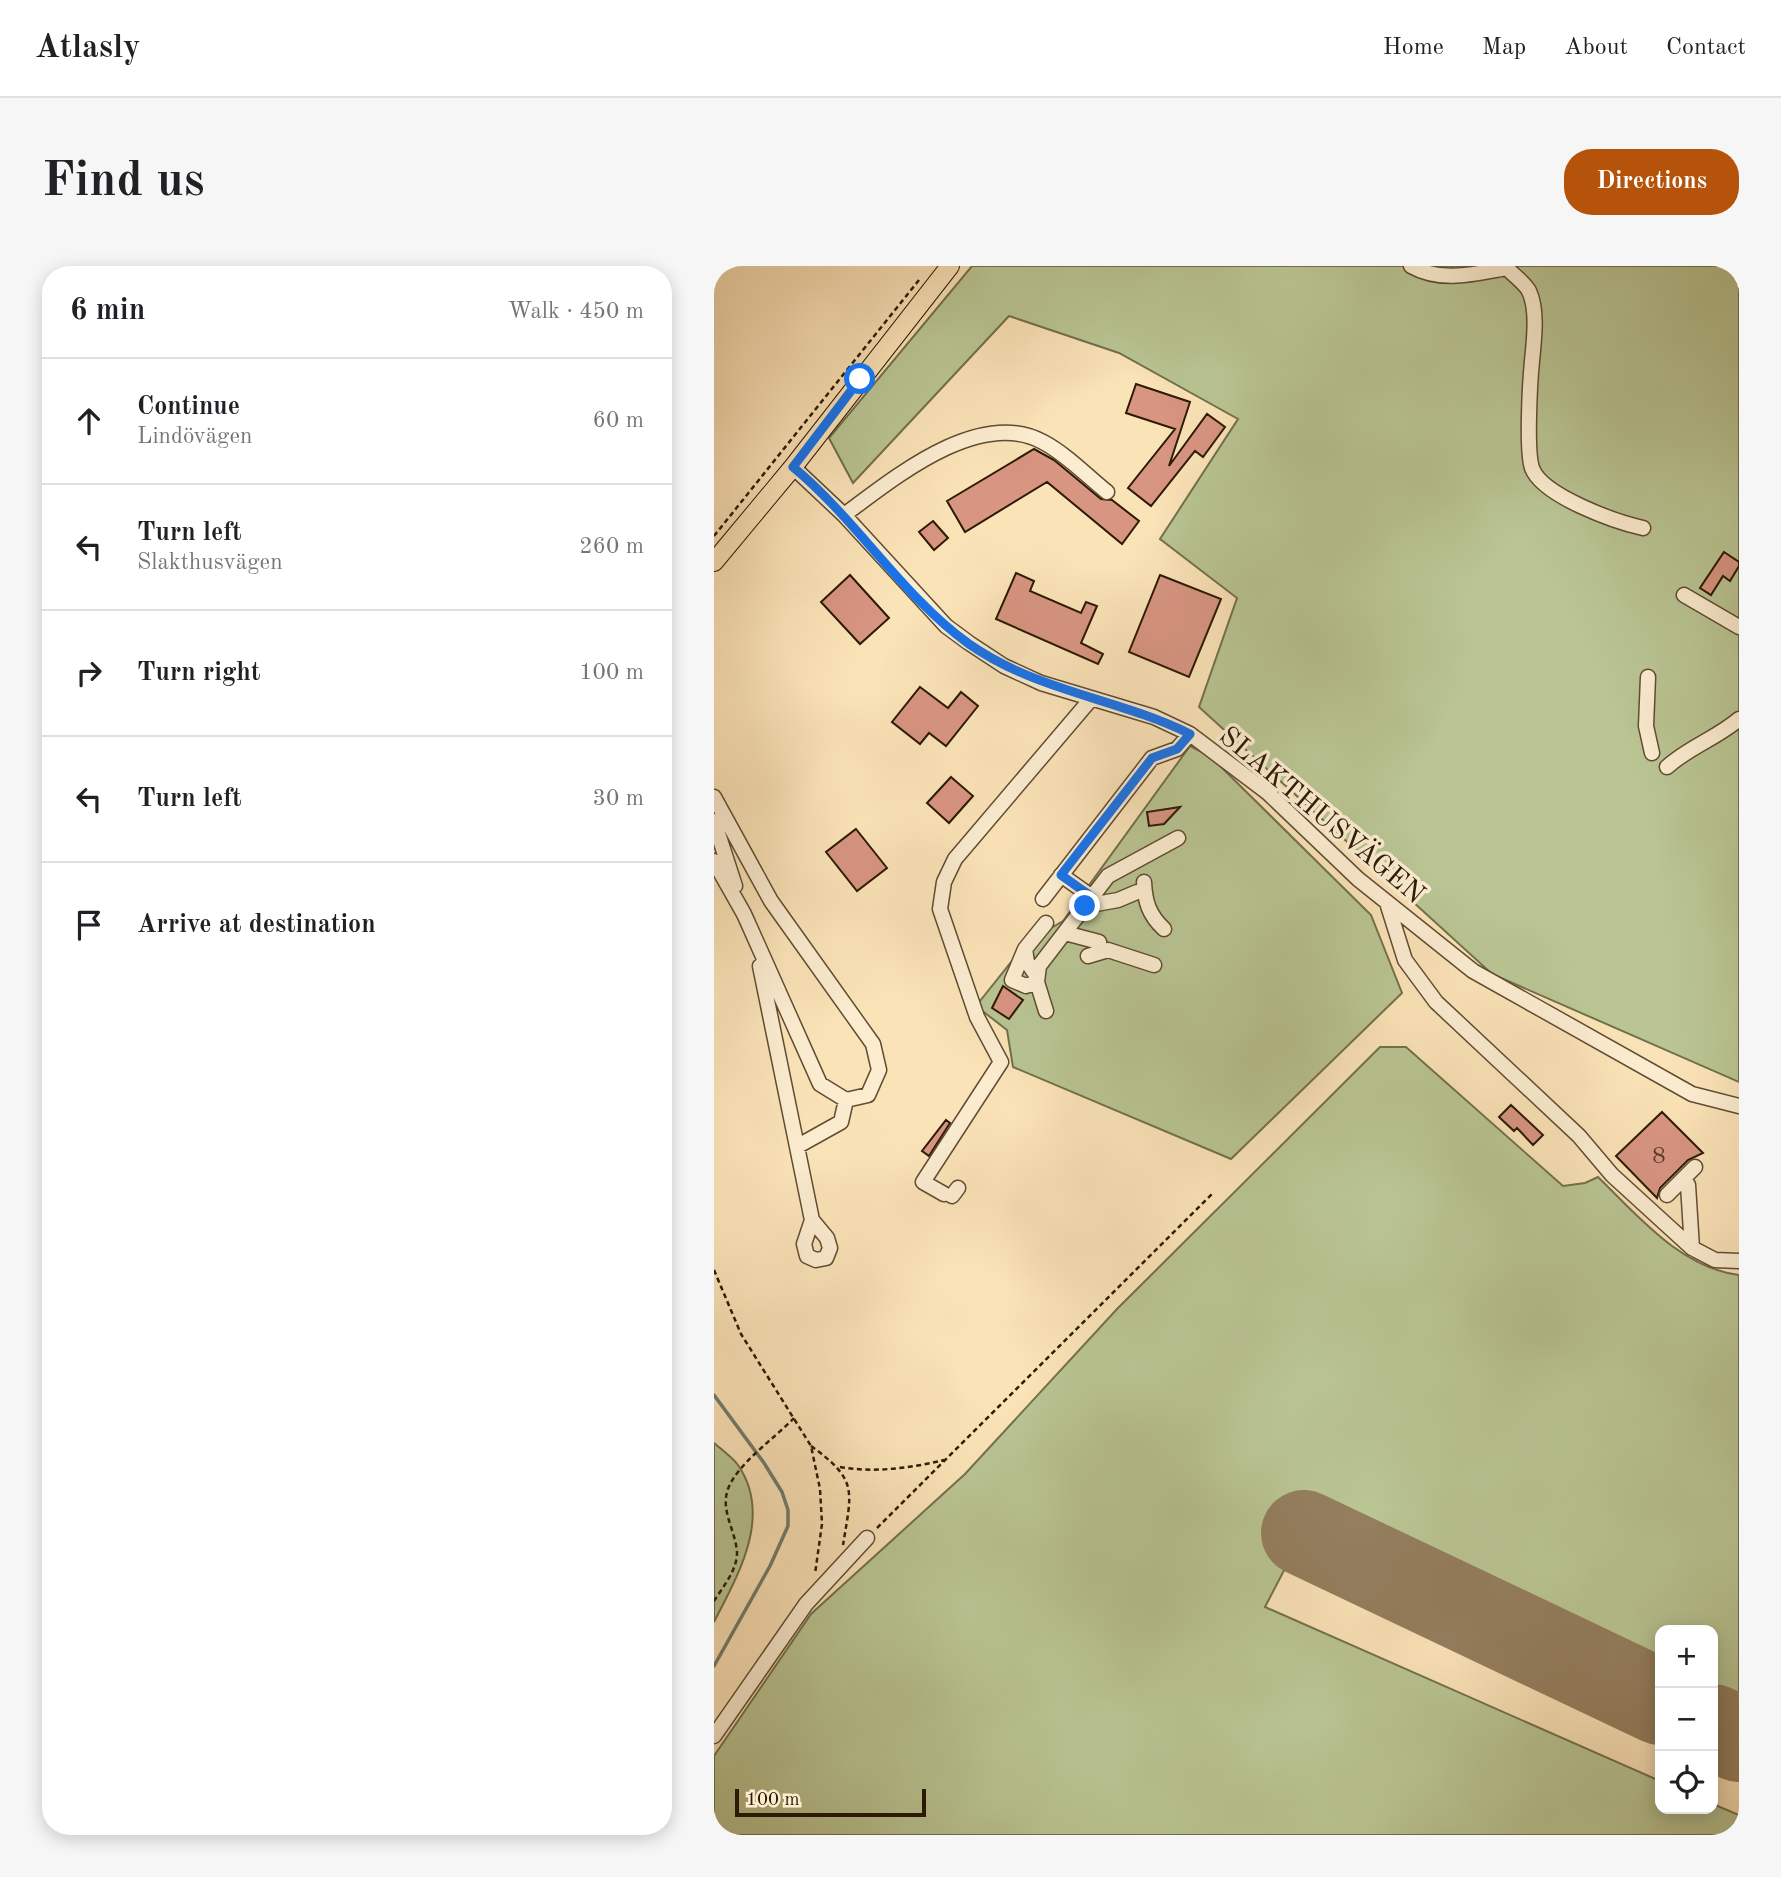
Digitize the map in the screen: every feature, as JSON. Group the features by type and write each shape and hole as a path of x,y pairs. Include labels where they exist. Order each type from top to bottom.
{"main road":[{"path":"714,562 793,467 950,266"}],"street":[{"path":"1411,266 1430,275 1458,276 1507,268 1529,291 1534,333 1529,388 1532,468 1540,479 1572,502 1614,520 1643,528"},
{"path":"845,515 941,450 962,440 997,434 1029,436 1044,442 1107,492"},
{"name":"SLAKTHUSVÄGEN","path":"793,467 845,515 946,626 969,643 1004,666 1041,683 1154,717 1190,734 1268,793 1386,902 1473,971 1692,1094 1739,1106"},
{"path":"1684,594 1739,627"},
{"path":"1648,677 1646,726 1652,753"},
{"path":"951,1193 923,1182 1001,1062 977,1017 944,931 940,909 944,882 955,859 1091,699"},
{"path":"1667,767 1702,740 1724,731 1739,719"},
{"path":"1043,899 1152,758 1177,749 1190,734"},
{"path":"714,797 771,901 873,1044 879,1070 868,1095 846,1100 820,1084 744,914 714,862"},
{"path":"714,821 766,984 812,1220"},
{"path":"1046,923 1025,948 1012,980 1026,986 1036,978 1092,897 1118,869 1178,838"},
{"path":"1061,875 1092,897 1122,903"},
{"path":"1122,903 1141,887 1144,900 1155,920 1164,929"},
{"path":"1092,897 1122,903"},
{"path":"1386,902 1405,960 1436,1002 1579,1136 1612,1175 1692,1248 1715,1260 1739,1261"},
{"path":"1065,933 1099,942"},
{"path":"1025,948 1027,962 1036,978 1046,1011"},
{"path":"1088,956 1108,950 1154,965"},
{"path":"798,1146 841,1122 846,1100"},
{"path":"1667,1195 1695,1167"},
{"path":"1683,1179 1688,1185 1692,1248"},
{"path":"714,1736 806,1604 867,1538"}],"path":[{"path":"714,536 921,276"},
{"path":"867,1538 1214,1192"},
{"path":"714,1270 741,1334 811,1446 820,1489 822,1524 814,1578"},
{"path":"714,1601 729,1577 737,1556 725,1498 733,1478 794,1418"},
{"path":"811,1446 840,1467 859,1471 923,1466 947,1460"},
{"path":"834,1573 844,1544 849,1503 848,1484 840,1467"}],"green space":[{"path":"972,266 1739,266 1739,1082 1492,974 1199,707 1237,598 1160,539 1238,419 1119,353 1009,316 853,483 829,438"},
{"path":"1190,746 1210,756 1371,915 1402,993 1231,1159 1013,1067 1007,1030 976,1006 1027,942 1063,921"},
{"path":"1380,1047 1406,1047 1563,1186 1585,1183 1598,1177 1645,1223 1679,1251 1718,1270 1739,1275 1739,1702 1718,1692 1718,1625 1655,1625 1655,1663 1319,1503 1265,1607 1655,1779 1655,1814 1718,1814 1718,1806 1739,1815 1739,1835 714,1835 714,1756 811,1614 965,1474 1117,1309"},
{"path":"714,1443 738,1465 748,1484 752,1525 741,1565 714,1622"}],"building":[{"path":"1136,384 1190,402 1169,466 1207,414 1225,427 1203,457 1195,451 1151,506 1128,488 1175,429 1126,413"},
{"path":"1034,449 1054,460 1101,499 1112,500 1139,521 1122,544 1047,482 965,532 947,501"},
{"path":"933,521 948,538 934,550 919,532"},
{"path":"1724,552 1739,562 1739,566 1730,581 1723,576 1711,595 1700,588"},
{"path":"1016,573 1034,581 1030,591 1081,613 1086,602 1097,606 1081,643 1103,654 1098,664 996,619"},
{"path":"850,575 889,618 860,644 821,602"},
{"path":"1160,575 1221,599 1189,677 1129,652"},
{"path":"920,687 948,708 961,692 978,706 946,746 929,733 920,744 892,722"},
{"path":"951,777 973,796 949,823 927,803"},
{"path":"1180,807 1164,824 1149,826 1147,812"},
{"path":"856,829 887,868 857,891 826,852"},
{"path":"1003,986 1023,1000 1009,1019 992,1008"},
{"path":"1511,1105 1543,1135 1533,1145 1517,1128 1514,1131 1499,1117"},
{"path":"1662,1112 1703,1153 1688,1160 1660,1188 1657,1198 1616,1156"},
{"path":"946,1120 950,1123 929,1156 922,1151"}],"waterway":[{"path":"714,1395 764,1463 782,1492 788,1510 788,1526 770,1566 714,1666"}],"runway":[{"path":"1304,1533 1655,1700"},
{"path":"1718,1729 1739,1739"}],"route":[{"path":"860,379 793,467 845,515 946,626 969,643 1004,666 1041,683 1154,717 1190,734 1177,749 1152,758 1061,875 1092,897 1085,906"}]}
